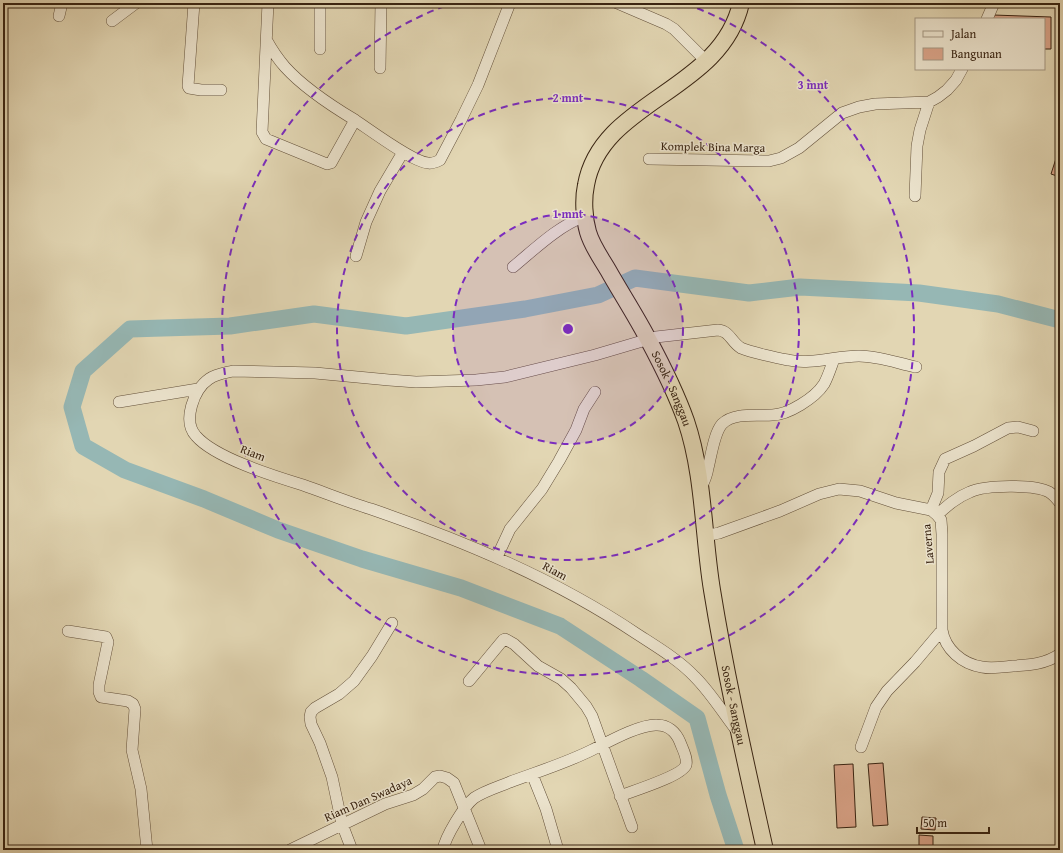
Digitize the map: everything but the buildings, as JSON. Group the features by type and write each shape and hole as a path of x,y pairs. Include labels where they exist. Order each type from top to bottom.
{"highway":[{"name":"Sosok - Sanggau","path":"741,3 732,29 721,47 707,62 624,123 607,140 595,156 586,186 585,216 588,232 599,255 648,339 674,392 686,422 695,453 711,587 722,653 765,850"}],"street":[{"path":"59,16 62,3"},
{"path":"112,21 136,3"},
{"path":"194,3 188,86 189,88 201,90 221,90"},
{"path":"320,3 320,49"},
{"path":"380,68 381,3"},
{"path":"267,41 284,67 326,102 403,152 429,163 440,160 461,120 478,85 510,3"},
{"path":"617,3 666,24 674,29 707,62"},
{"path":"987,18 994,3"},
{"path":"268,6 262,132 266,139 329,164 355,120"},
{"path":"915,196 917,146 920,130 929,102 947,90 956,80 961,70"},
{"name":"Komplek Bina Marga","path":"649,159 748,161 775,160 798,148 842,113 859,107 875,104 929,102"},
{"path":"356,256 366,222 380,191 403,152"},
{"path":"513,267 564,226 585,216"},
{"path":"119,402 198,389 209,379 221,373 233,371 315,373 416,382 476,380 505,377 595,355 648,339 679,334 723,330 737,345 742,348 797,362 868,357 916,367"},
{"path":"700,491 708,470 718,430 722,424 739,416 774,415 783,413 798,406 817,392 824,384 834,359"},
{"name":"Riam","path":"198,389 190,415 190,426 195,435 215,451 272,475 397,518 498,557 532,573 586,602 613,618 667,655 694,676 740,735"},
{"path":"498,557 510,529 542,489 559,461 576,430 584,409 595,392"},
{"path":"934,512 938,493 939,472 945,459 1008,428 1018,427 1033,431"},
{"path":"934,512 970,491 993,487 1040,489 1048,492 1058,499 1060,503"},
{"name":"Laverna","path":"705,536 719,533 780,511 819,494 839,489 860,491 896,503 934,512 941,520 942,534 942,630 948,646 955,654 969,664 982,667 1028,665 1050,660 1060,654"},
{"path":"352,850 342,824 332,777 320,743 311,724 310,717 311,712 315,708 340,694 354,681 372,656 392,623"},
{"path":"862,747 876,707 886,691 915,662 942,630"},
{"path":"68,631 106,637 108,642 99,692 101,697 128,702 133,704 135,709 132,750 141,789 147,850"},
{"path":"469,681 503,640 508,640 538,666 561,679 571,688 592,716 632,827"},
{"path":"444,850 445,842 464,809 469,803 482,794 575,757 632,731 655,725 662,725 672,730 679,740 685,755 685,767 663,780 620,796"},
{"path":"532,774 546,809 558,850"},
{"name":"Riam Dan Swadaya","path":"290,850 385,804 413,795 423,789 431,780 440,776 448,778 454,782 481,850"}],"waterway":[{"path":"736,850 718,795 697,718 560,626 461,588 362,559 278,530 204,499 125,470 83,446 72,407 83,371 130,329 230,326 314,314 406,326 525,309 598,295 635,278 749,293 800,287 919,293 998,304 1060,320"}]}
